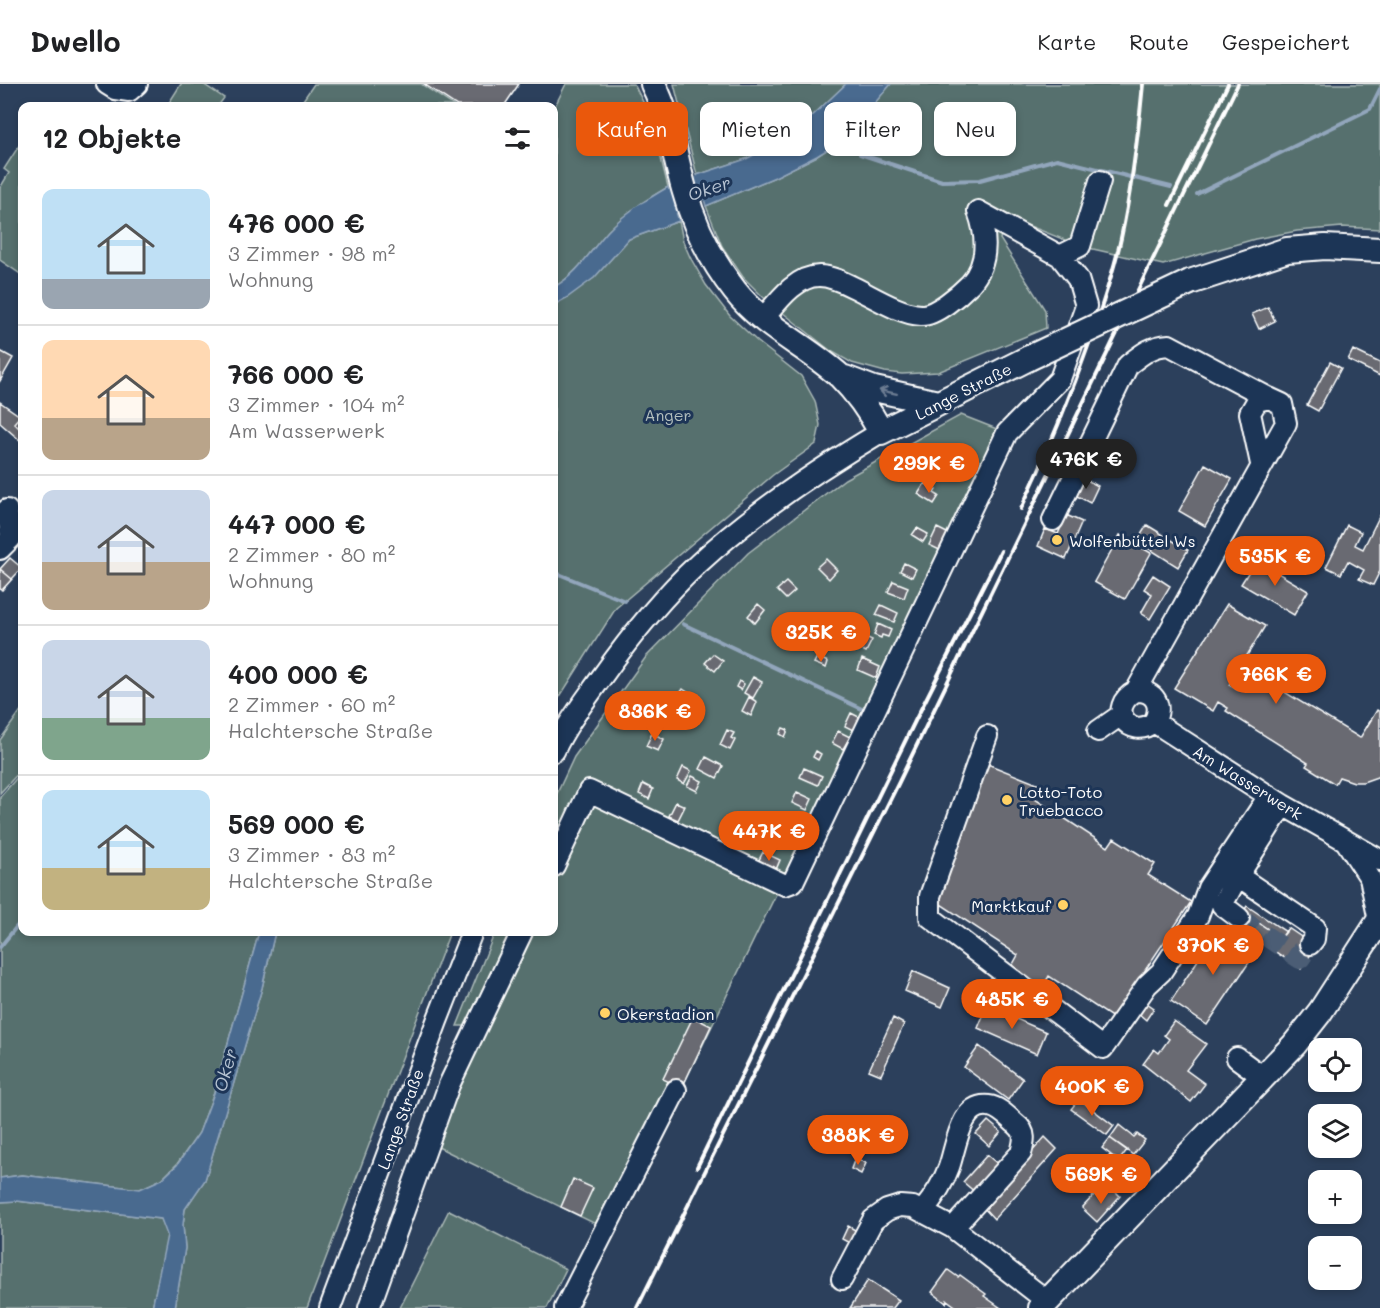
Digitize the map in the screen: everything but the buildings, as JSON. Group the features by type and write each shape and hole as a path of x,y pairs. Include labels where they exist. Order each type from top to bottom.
{"main road":[{"path":"654,86 666,116 693,218 708,250 736,292 762,320 840,376 863,400 881,432"},
{"name":"Lange Straße","path":"881,432 1029,358 1191,282 1287,250 1325,247 1380,250"},
{"path":"840,376 874,389 938,403"},
{"path":"1044,1304 1294,1046 1320,1012 1380,920"}],"street":[{"path":"107,84 115,89 133,87"},
{"path":"1060,256 1080,246 1100,182"},
{"path":"558,857 589,791 785,885 793,882 1007,433 1060,379 1086,306 1078,279 1060,256 978,211 985,232 984,256 976,277 960,294 935,311 922,315 906,312 838,280 818,276 804,280 784,294 762,320"},
{"path":"1053,520 1128,365 1156,345 1169,345 1282,404 1286,423 1136,691"},
{"path":"1261,464 1250,413 1257,401 1269,398"},
{"name":"Lange Straße","path":"558,742 563,731 619,654 656,607 699,562 780,496 827,464 881,432"},
{"path":"0,549 10,538 7,510"},
{"path":"1142,690 1152,694 1157,701 1159,709 1154,722 1148,727 1134,728 1128,725 1121,715 1121,705 1126,696 1136,691 1142,690"},
{"path":"1098,731 1121,715"},
{"name":"Am Wasserwerk","path":"1154,722 1276,801 1380,860"},
{"path":"987,736 930,896 930,917 1103,1048 1147,985 1161,972 1198,916 1209,888 1250,826 1276,801"},
{"path":"1239,918 1222,904 1276,801"},
{"path":"1348,841 1380,842"},
{"name":"Am Wasserwerk","path":"1348,841 1370,878 1380,920"},
{"path":"1238,876 1316,928 1314,939 1310,944"},
{"name":"Lange Straße","path":"330,1308 436,1021 470,936"},
{"path":"369,1308 449,1085 520,936"},
{"path":"1237,1058 1263,1077"},
{"path":"565,1308 676,1090"},
{"path":"923,1211 940,1190 957,1137 967,1116 978,1107 990,1106 996,1109 1020,1126 1025,1138 1021,1153 953,1228"},
{"path":"842,1279 873,1220 887,1210 900,1206 913,1207 953,1228 1044,1304"}],"green space":[{"path":"181,84 203,84 224,98 221,102 170,102"},
{"path":"314,84 421,84 448,102 302,102"},
{"path":"566,84 634,84 643,102 576,102 576,156 660,156 668,187 622,218 608,231 577,269 558,284 558,102"},
{"path":"674,84 846,84 827,102 824,102 824,105 812,116 812,102 700,102 700,156 752,156 697,175 688,139 688,102 679,102"},
{"path":"891,84 1380,84 1380,229 1342,227 1297,231 1255,239 1163,265 1080,246 1007,217 1000,239 1045,310 1046,328 938,372 902,374 885,372 852,363 831,351 763,297 743,277 722,246 706,206 775,177 824,152 824,156 922,156 922,102 876,102"},
{"path":"18,147 18,272 0,260 0,188 9,173 4,169"},
{"name":"Anger","path":"679,221 683,241 706,285 730,316 801,376 815,401 820,425 816,444 773,475 616,608 558,700 558,302 594,278 629,239"},
{"path":"961,415 1007,433 793,882 599,787 558,832 558,791 574,757 646,657 748,553 845,479"},
{"path":"18,715 18,773 0,793 0,740"},
{"path":"18,777 18,936 258,936 214,1093 199,1133 177,1164 162,1179 140,1189 22,1175 0,1178 0,797"},
{"name":"Okerstadion","path":"593,798 779,888 612,1232 436,1146 454,1094 529,936 558,936 558,874"},
{"path":"274,936 448,936 307,1308 175,1308 185,1248 183,1225 185,1209 205,1180 262,988"},
{"path":"493,936 510,936 470,1026 457,1026"},
{"path":"17,1201 161,1219 168,1234 152,1308 0,1308 0,1202"},
{"path":"449,1210 566,1269 547,1308 400,1308"}],"water":[{"path":"846,84 891,84 876,102 827,102"},
{"path":"824,105 824,152 775,177 706,206 697,175 752,156 812,156 812,116"},
{"path":"668,187 679,221 629,239 594,278 558,303 558,284 577,269 615,224"},
{"path":"258,936 274,936 262,988 205,1180 185,1209 183,1225 185,1248 175,1308 152,1308 167,1235 161,1219 17,1201 0,1202 0,1178 22,1175 140,1189 162,1179 177,1165 199,1133 214,1093"}],"waterway":[{"path":"1197,194 1370,109 1380,89"},
{"path":"866,156 942,181 980,180 1057,159 1171,187"},
{"name":"Oker","path":"643,216 700,188 732,181"},
{"path":"558,574 625,601"},
{"path":"683,624 864,710"},
{"path":"0,947 18,925"}],"tunnel":[{"path":"1239,918 1300,959 1310,944"}],"railway":[{"path":"1021,509 1067,401 1112,275 1128,200 1143,84"},
{"path":"1169,205 1228,84"},
{"path":"637,1308 898,784 1238,84"},
{"path":"697,1167 916,719 1001,551"}],"place":[{"name":"Wolfenbüttel Ws","path":"1057,540"},
{"name":"Lotto-Toto Truebacco","path":"1007,800"},
{"name":"Marktkauf","path":"1063,905"},
{"name":"Okerstadion","path":"605,1013"}]}
